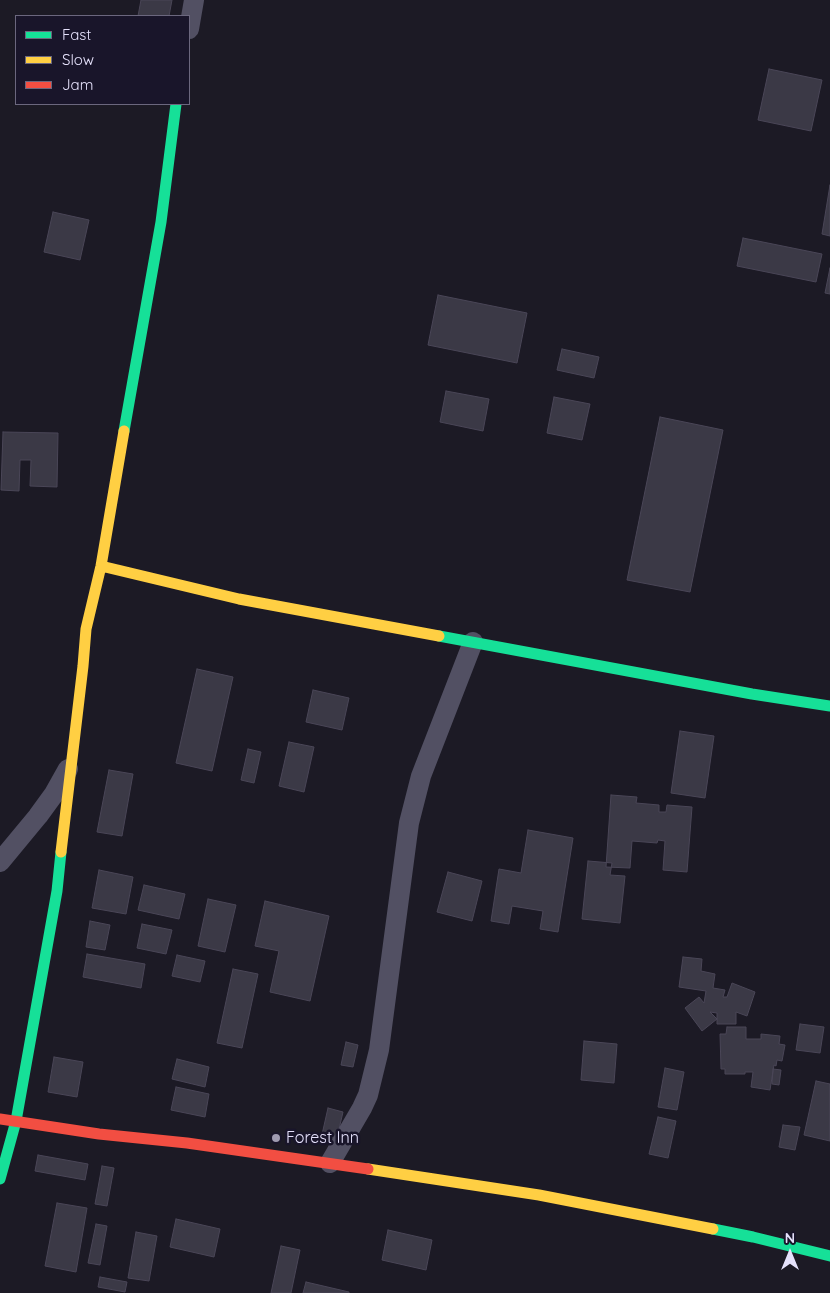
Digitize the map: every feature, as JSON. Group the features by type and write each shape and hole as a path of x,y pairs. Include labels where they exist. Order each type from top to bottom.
{"street":[{"path":"190,23 194,0"},
{"path":"0,1179 16,1121 57,891 86,629 101,566 160,222 176,105"},
{"path":"101,566 238,599 752,694 830,706"},
{"path":"330,1163 368,1095 379,1050 410,823 421,776 473,642"},
{"path":"0,862 8,844 43,808 72,763"},
{"path":"0,1119 99,1134 187,1143 330,1163 539,1195 753,1237 830,1256"}],"building":[{"path":"141,0 172,0 169,15 138,15"},
{"path":"769,69 822,80 811,131 758,120"},
{"path":"830,185 830,236 822,234"},
{"path":"53,212 89,220 80,260 44,252"},
{"path":"743,238 822,254 816,282 737,266"},
{"path":"830,268 830,294 825,293"},
{"path":"438,295 527,313 517,363 428,345"},
{"path":"562,349 599,357 594,378 557,370"},
{"path":"446,391 489,399 483,431 440,422"},
{"path":"554,397 590,404 582,440 547,433"},
{"path":"660,417 723,430 690,592 627,580"},
{"path":"3,432 58,433 57,487 30,486 31,460 20,460 19,491 1,490"},
{"path":"197,669 233,677 212,771 176,763"},
{"path":"313,690 349,698 342,730 306,722"},
{"path":"680,731 714,736 705,798 671,793"},
{"path":"289,742 314,747 304,792 279,786"},
{"path":"248,749 261,752 254,783 241,780"},
{"path":"109,770 133,774 122,836 97,832"},
{"path":"611,795 637,797 636,803 659,805 659,812 666,812 667,805 692,807 687,872 663,870 665,841 658,840 657,843 632,841 630,868 606,867"},
{"path":"528,830 573,838 558,932 540,929 543,911 512,906 509,924 491,921 499,869 521,873"},
{"path":"588,861 612,863 610,875 625,876 620,923 582,919"},
{"path":"99,870 133,877 126,914 92,908"},
{"path":"448,872 482,881 472,921 437,912"},
{"path":"144,885 185,894 179,919 138,910"},
{"path":"208,899 236,905 225,952 198,946"},
{"path":"265,901 329,916 310,1001 270,992 279,951 255,946"},
{"path":"90,921 110,925 105,950 86,947"},
{"path":"142,924 172,930 166,954 137,948"},
{"path":"87,954 145,964 141,988 83,977"},
{"path":"177,955 205,961 200,982 172,976"},
{"path":"683,957 702,959 701,971 715,974 713,988 725,990 723,997 727,997 732,983 755,992 747,1016 736,1012 736,1024 717,1024 717,1019 702,1031 685,1008 699,997 704,1003 706,991 679,987","holes":["710,1012 717,1013 717,1019"]},
{"path":"233,969 258,974 242,1048 217,1043"},
{"path":"800,1024 824,1027 820,1053 796,1050"},
{"path":"727,1027 746,1027 746,1039 761,1039 761,1034 780,1036 779,1044 785,1045 782,1061 777,1060 776,1066 774,1065 770,1090 751,1087 753,1072 725,1074 725,1069 721,1069 720,1034 726,1034"},
{"path":"584,1041 617,1044 614,1083 581,1080"},
{"path":"346,1042 358,1045 353,1067 341,1065"},
{"path":"54,1057 83,1062 77,1097 48,1092"},
{"path":"177,1059 209,1067 205,1087 172,1079"},
{"path":"665,1068 684,1072 677,1110 658,1107"},
{"path":"773,1069 781,1070 779,1085 772,1084"},
{"path":"816,1081 830,1084 830,1141 804,1135"},
{"path":"176,1087 209,1094 205,1117 171,1110"},
{"path":"328,1108 343,1112 336,1142 321,1139"},
{"path":"658,1117 676,1121 668,1158 649,1154"},
{"path":"783,1125 800,1127 795,1150 779,1147"},
{"path":"38,1155 88,1164 85,1180 35,1171"},
{"path":"102,1166 114,1168 107,1206 95,1204"},
{"path":"57,1203 87,1208 76,1272 45,1266"},
{"path":"176,1219 220,1229 214,1257 170,1247"},
{"path":"96,1224 107,1226 100,1265 88,1263"},
{"path":"388,1230 432,1240 426,1270 382,1260"},
{"path":"136,1232 157,1236 149,1281 128,1278"},
{"path":"281,1246 300,1250 291,1293 271,1293"},
{"path":"100,1277 127,1282 125,1292 98,1287"},
{"path":"306,1282 349,1292 349,1293 303,1293"}],"traffic: fast":[{"path":"124,431 161,222 176,105"},
{"path":"439,636 752,694 830,706"},
{"path":"0,1179 16,1121 57,891 61,852"},
{"path":"713,1229 830,1256"}],"traffic: slow":[{"path":"61,852 86,629 101,566 124,431"},
{"path":"101,566 239,599 439,636"},
{"path":"368,1169 539,1195 713,1229"}],"traffic: jam":[{"path":"0,1119 99,1134 187,1143 368,1169"}],"place":[{"name":"Forest Inn","path":"276,1138"}]}
